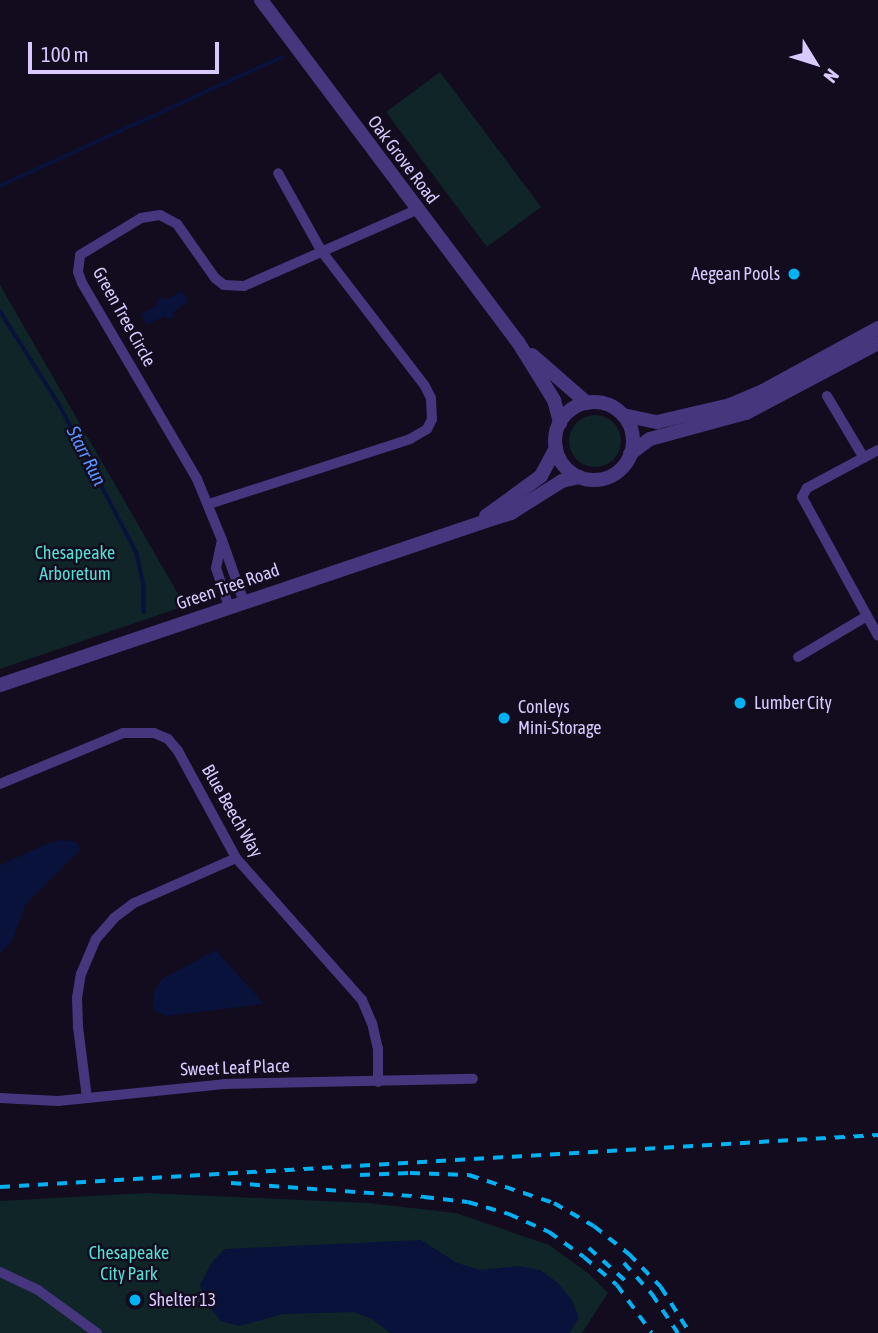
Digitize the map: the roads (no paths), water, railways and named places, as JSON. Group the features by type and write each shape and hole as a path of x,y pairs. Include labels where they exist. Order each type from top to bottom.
{"street":[{"name":"Oak Grove Road","path":"261,0 416,210 518,342 554,400 560,423"},
{"path":"209,504 410,439 427,429 432,419 431,398 425,386 322,252 278,173"},
{"name":"Green Tree Circle","path":"244,602 209,504 82,283 78,272 80,255 141,218 160,215 177,224 215,278 232,287 269,276 416,210"},
{"path":"623,415 657,422 730,405 763,391 878,328"},
{"name":"Oak Grove Road","path":"518,342 587,403"},
{"path":"630,454 649,439 746,413 878,343"},
{"path":"827,397 864,458"},
{"path":"587,403 610,405 623,415 633,435 630,454 623,466 607,477 580,477 564,465 556,448 560,423 572,409 587,403"},
{"name":"Green Tree Road","path":"469,526 541,476 556,448"},
{"path":"878,450 807,488 802,496 878,636"},
{"name":"Green Tree Road","path":"0,685 511,513 562,481 580,477"},
{"name":"Green Tree Circle","path":"222,540 216,568 229,607"},
{"path":"797,657 867,616"},
{"name":"Blue Beech Way","path":"0,784 123,733 154,733 167,739 178,751 236,858 362,1000 372,1023 378,1048 378,1082"},
{"path":"87,1098 77,998 81,974 96,939 114,918 134,903 236,858"},
{"name":"Sweet Leaf Place","path":"0,1098 58,1101 225,1084 473,1079"},
{"path":"0,1272 38,1290 97,1333"}],"waterway":[{"name":"Starr Run","path":"0,186 282,57"},
{"name":"Starr Run","path":"0,311 59,404 137,553 144,586 144,612"}],"railway":[{"path":"0,1187 878,1135"},
{"path":"360,1175 469,1175 554,1203 594,1226 629,1254 661,1287 690,1333"},
{"path":"231,1183 424,1197 468,1202 509,1214 549,1232 584,1257 617,1285 652,1333"},
{"path":"589,1248 628,1283"},
{"path":"624,1263 652,1294 678,1333"}],"place":[{"name":"Aegean Pools","path":"794,274"},
{"name":"Lumber City","path":"740,703"},
{"name":"Conleys Mini-Storage","path":"504,718"},
{"name":"Shelter 13","path":"135,1300"}],"park label":[{"name":"Chesapeake Arboretum","path":"75,564"},
{"name":"Chesapeake City Park","path":"129,1264"}]}
